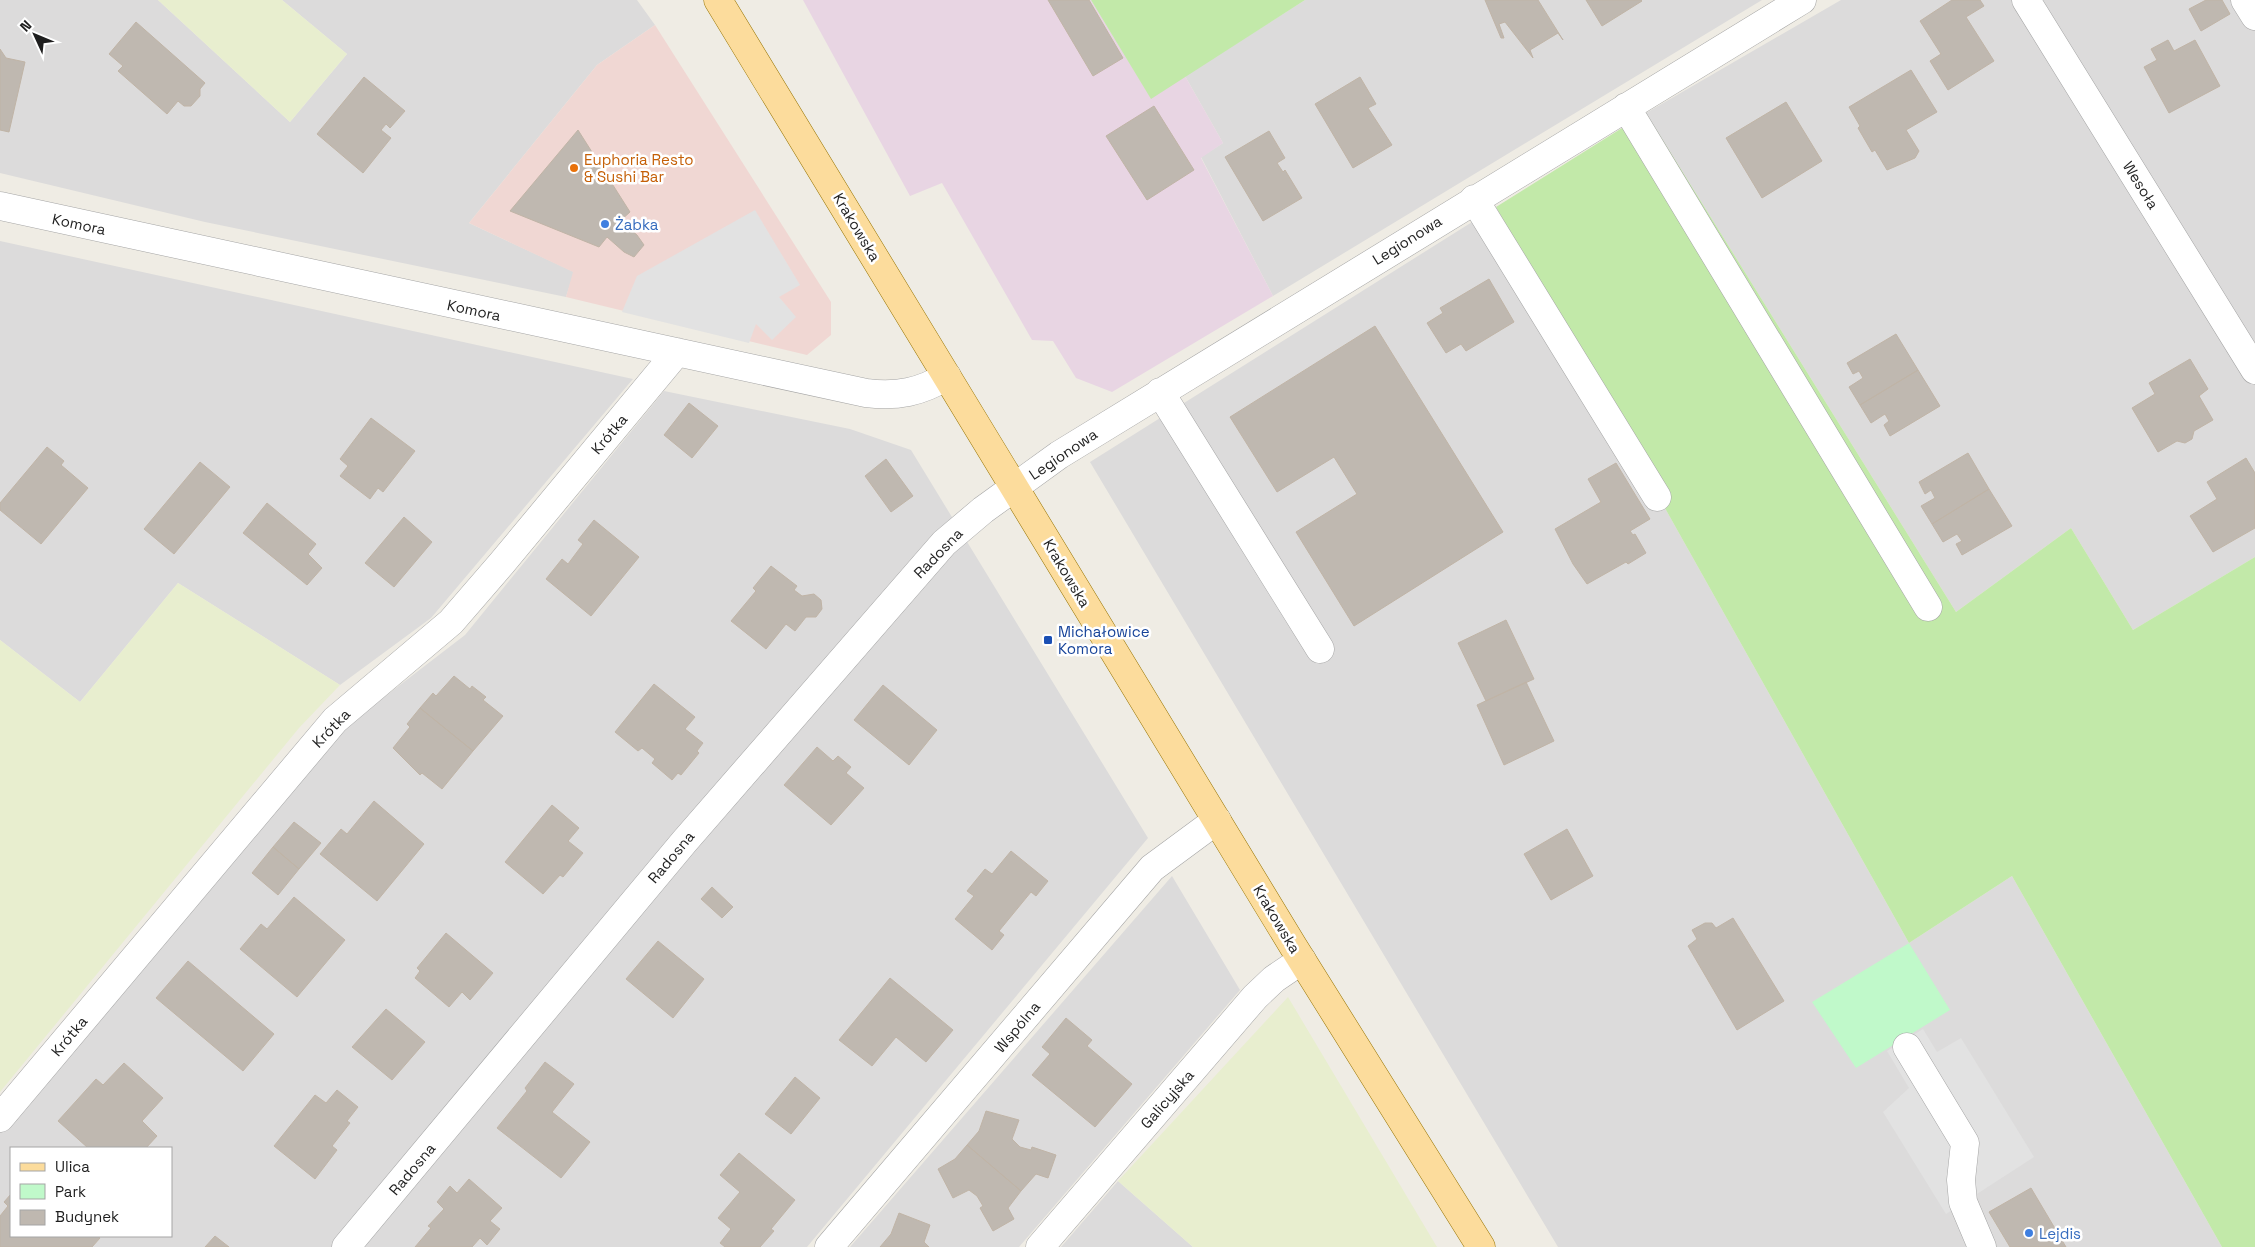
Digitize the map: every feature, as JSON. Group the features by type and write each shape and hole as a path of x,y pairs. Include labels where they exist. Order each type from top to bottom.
{"main road":[{"name":"Krakowska","path":"718,0 1302,960 1481,1247"}],"street":[{"name":"Legionowa","path":"1015,487 1059,455 1160,392 1802,0"},
{"name":"Wesoła","path":"2026,0 2255,370"},
{"path":"2245,0 2255,16"},
{"path":"1626,107 1928,607"},
{"path":"1474,199 1657,497"},
{"name":"Komora","path":"0,206 837,388 885,395 917,391 947,376"},
{"name":"Krótka","path":"0,1118 335,720 451,622 677,352"},
{"path":"1160,392 1320,649"},
{"name":"Radosna","path":"346,1247 684,842 938,550 983,510 1015,487"},
{"name":"Wspólna","path":"829,1247 1152,868 1217,820"},
{"name":"Galicyjska","path":"1040,1247 1255,997 1274,979 1302,960"},
{"path":"1907,1047 1965,1143 1961,1180 1963,1202 1982,1247"}],"shaded area":[{"path":"0,0 158,0 290,122 347,54 282,0 637,0 655,25 597,65 469,223 574,272 566,297 205,222 0,173"},
{"path":"803,0 1091,0 1151,98 1185,76 1223,143 1201,158 1273,296 1112,392 1076,378 1053,341 1032,340 942,183 910,196"},
{"path":"1305,0 1762,0 1273,296 1201,157 1223,143 1185,76"},
{"path":"1841,0 2255,0 2255,557 2133,630 2071,528 1956,612 1646,113"},
{"path":"655,25 831,302 831,335 807,355 566,297 573,272 469,223 597,65"},
{"path":"1496,207 1909,943 2012,876 2222,1247 1558,1247 1090,462"},
{"path":"755,210 800,285 779,297 796,317 772,340 756,324 749,343 622,312 637,276"},
{"path":"0,241 633,379 431,618 340,685 178,583 80,702 0,640"},
{"path":"664,391 850,429 911,450 1148,838 807,1247 0,1247 0,1128 340,731 465,635"},
{"path":"1172,876 1240,990 1019,1247 850,1247"},
{"path":"1923,1029 1937,1052 1961,1038 2034,1157 1946,1214 1883,1112 1909,1088 1887,1051"},
{"path":"1118,1181 1193,1247 1061,1247"}],"green space":[{"path":"158,0 282,0 347,54 290,122"},
{"path":"1091,0 1305,0 1151,99"},
{"path":"1646,113 1956,612 2071,528 2133,630 2255,557 2255,1247 2222,1247 2012,876 1909,943 1496,207"},
{"path":"178,583 340,685 299,728 0,1092 0,640 80,702"},
{"path":"1909,943 1950,1010 1856,1068 1812,1002"},
{"path":"1288,997 1437,1247 1193,1247 1118,1181"}],"building":[{"path":"1048,0 1089,0 1123,58 1093,76"},
{"path":"1485,0 1538,0 1563,40 1558,33 1530,50 1533,58 1505,22 1499,24 1504,38 1501,38"},
{"path":"1586,0 1641,0 1642,1 1602,26"},
{"path":"1952,0 1980,0 1984,6 1966,17 1994,61 1948,90 1930,61 1941,54 1920,21"},
{"path":"2206,0 2222,0 2230,14 2201,31 2189,9"},
{"path":"136,22 205,83 200,89 200,96 191,106 184,106 178,101 167,114 118,71 123,66 109,54"},
{"path":"2168,40 2174,51 2195,40 2220,86 2169,113 2144,67 2157,60 2151,49"},
{"path":"0,49 6,58 25,62 9,132 0,130"},
{"path":"1911,70 1937,112 1906,130 1919,151 1915,158 1887,170 1875,150 1872,152 1858,128 1860,126 1849,107"},
{"path":"364,77 405,111 390,128 386,124 381,130 391,138 363,173 317,134"},
{"path":"1360,77 1376,104 1368,108 1392,145 1353,168 1315,104"},
{"path":"1786,102 1822,161 1762,198 1726,138"},
{"path":"1154,106 1194,170 1147,200 1106,136"},
{"path":"578,130 630,212 620,221 637,235 644,245 634,257 624,252 607,237 599,247 510,211"},
{"path":"1269,131 1285,158 1277,163 1283,172 1285,170 1302,198 1263,221 1225,157"},
{"path":"1489,279 1514,322 1466,351 1461,344 1446,353 1427,323 1443,313 1440,308"},
{"path":"1375,326 1503,532 1354,626 1296,532 1357,494 1334,457 1277,492 1230,417"},
{"path":"1896,334 1918,370 1860,405 1849,387 1863,378 1859,371 1853,374 1847,363"},
{"path":"2190,359 2208,389 2199,396 2213,420 2194,431 2192,439 2185,443 2177,441 2158,452 2132,408 2155,394 2149,383"},
{"path":"1918,370 1940,406 1890,436 1884,425 1889,421 1885,414 1871,423 1860,405"},
{"path":"689,403 718,426 692,458 664,435"},
{"path":"371,418 415,451 383,492 378,488 370,499 340,476 348,466 340,459"},
{"path":"47,447 64,461 61,465 88,488 41,544 0,510 0,503"},
{"path":"1968,453 1989,489 1932,524 1921,506 1935,498 1931,490 1925,494 1919,482"},
{"path":"2246,458 2255,473 2255,528 2213,552 2190,516 2217,499 2207,482"},
{"path":"886,459 913,496 891,512 865,476"},
{"path":"200,462 230,487 174,554 144,529"},
{"path":"1616,463 1650,519 1630,531 1633,535 1635,534 1646,553 1587,584 1573,564 1555,529 1601,502 1588,479"},
{"path":"1989,489 2012,526 1962,555 1956,544 1962,541 1957,534 1943,542 1932,524"},
{"path":"267,503 316,544 308,554 322,568 307,585 243,533"},
{"path":"404,517 432,542 394,587 365,563"},
{"path":"594,520 639,557 591,616 546,579 562,559 568,564 583,544 578,540"},
{"path":"771,566 797,586 794,590 802,596 814,594 821,600 822,609 816,617 806,617 795,631 786,624 766,649 731,621 756,591 753,588"},
{"path":"1506,620 1534,679 1486,701 1458,643"},
{"path":"454,676 470,689 472,686 486,697 483,700 503,716 473,751 420,708 433,693 436,696"},
{"path":"1526,682 1554,741 1504,765 1477,705"},
{"path":"654,684 695,717 685,729 703,743 697,751 699,753 681,775 678,773 672,780 652,763 655,759 642,748 638,751 615,732"},
{"path":"883,685 937,730 909,765 854,720"},
{"path":"420,708 473,751 442,789 422,773 420,775 393,748 410,727 407,724"},
{"path":"817,747 833,761 838,756 851,767 846,773 864,788 831,825 784,785"},
{"path":"374,801 424,844 377,901 320,854 341,829 347,834"},
{"path":"552,805 579,828 568,841 583,853 563,877 560,875 543,894 505,862"},
{"path":"294,822 321,843 299,869 273,847"},
{"path":"1567,829 1593,876 1551,900 1524,854"},
{"path":"273,847 299,869 278,895 252,873"},
{"path":"1011,851 1048,881 1036,896 1031,892 999,931 1004,935 992,950 955,919 974,896 967,891 985,869 992,874"},
{"path":"712,887 733,907 722,918 701,899"},
{"path":"294,897 345,940 297,997 240,949 261,924 267,929"},
{"path":"1733,918 1784,1001 1737,1030 1688,946 1697,939 1692,930 1705,923 1712,923 1716,928"},
{"path":"446,933 493,973 470,1000 462,992 449,1007 415,978 420,971 417,968"},
{"path":"658,941 704,979 673,1018 626,979"},
{"path":"188,961 274,1034 243,1071 156,998"},
{"path":"890,978 953,1030 926,1062 896,1037 872,1066 839,1040"},
{"path":"386,1009 425,1042 392,1080 352,1047"},
{"path":"1066,1018 1092,1040 1087,1046 1132,1084 1095,1127 1032,1075 1050,1054 1042,1047"},
{"path":"545,1062 574,1084 552,1112 590,1142 561,1178 497,1128 527,1091 525,1088"},
{"path":"124,1063 163,1098 142,1121 157,1136 147,1147 87,1147 58,1121 96,1079 103,1085"},
{"path":"795,1077 820,1098 791,1134 765,1114"},
{"path":"337,1090 358,1107 347,1121 350,1123 332,1146 337,1150 315,1179 274,1146 315,1095 326,1103"},
{"path":"986,1111 1019,1120 1012,1139 1020,1147 1031,1150 1032,1147 1056,1155 1048,1178 1036,1174 1021,1191 967,1145 979,1131"},
{"path":"967,1145 1021,1191 1008,1208 1014,1219 993,1231 980,1208 983,1206 977,1196 969,1190 953,1198 938,1169 955,1159"},
{"path":"739,1153 795,1200 771,1229 774,1231 760,1247 725,1247 720,1243 731,1229 718,1218 740,1192 720,1175"},
{"path":"469,1179 502,1208 490,1221 500,1229 487,1245 480,1238 472,1247 415,1247 431,1228 428,1226 444,1209 437,1202 450,1186 457,1193"},
{"path":"2031,1188 2066,1247 2010,1247 1989,1212"},
{"path":"10,1195 10,1237 100,1238 92,1247 0,1247 0,1216 8,1206 4,1202"},
{"path":"899,1213 930,1225 924,1242 929,1247 880,1247 891,1234"},
{"path":"215,1236 229,1247 205,1247"}],"place":[{"name":"Euphoria Resto & Sushi Bar","path":"574,168"},
{"name":"Żabka","path":"605,224"},
{"name":"Michałowice Komora","path":"1048,640"},
{"name":"Lejdis","path":"2029,1233"}]}
